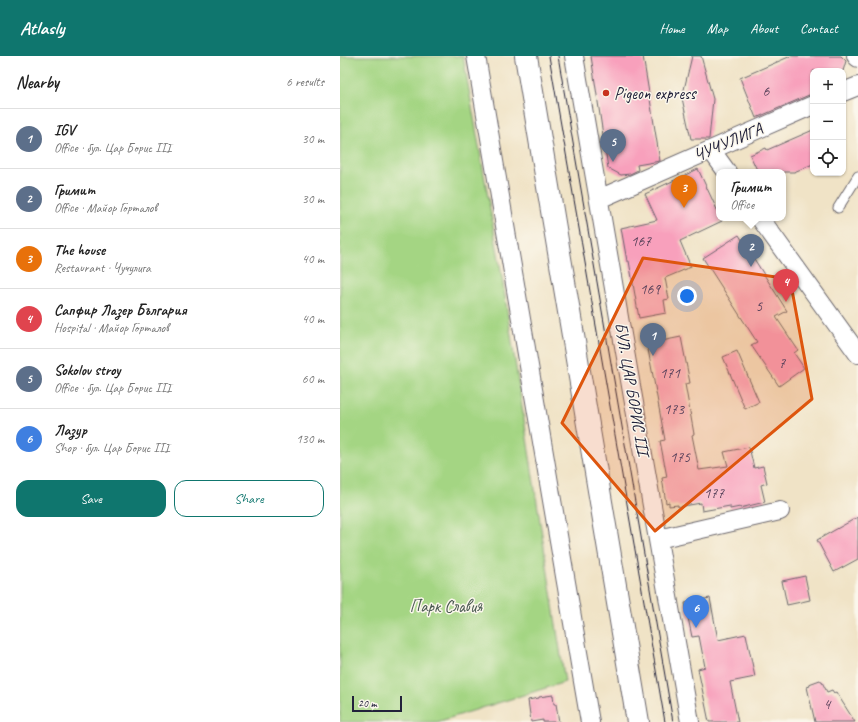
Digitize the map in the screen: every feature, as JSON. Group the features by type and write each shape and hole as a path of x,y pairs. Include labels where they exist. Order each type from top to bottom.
{"main road":[{"path":"526,56 638,722"}],"street":[{"path":"476,56 590,722"},
{"name":"БУЛ. ЦАР БОРИС III","path":"574,56 690,722"},
{"path":"846,91 858,86"},
{"name":"ЧУЧУЛИГА","path":"599,199 810,106"},
{"path":"711,150 725,169"},
{"path":"762,221 858,354"},
{"path":"658,539 780,511"}],"lane":[{"path":"838,208 858,176"}],"highlighted area":[{"path":"643,258 790,279 812,399 655,531 562,423"}],"green space":[{"name":"Парк Славия","path":"340,56 463,56 500,265 565,682 437,722 340,722"}],"building":[{"path":"591,56 643,56 660,161 637,165 638,170 630,174 621,175 608,168"},
{"path":"692,56 701,56 713,99 709,139 691,139 682,98"},
{"path":"791,56 841,56 846,61 844,68 810,68 810,95 756,118 740,78"},
{"path":"810,131 810,165 794,172 786,172 786,169 757,169 750,155 766,148 767,150"},
{"path":"698,169 716,208 716,221 722,221 680,241 691,267 665,278 669,299 664,300 666,313 639,318 629,261 627,261 621,228 657,220 645,194"},
{"path":"739,235 787,311 776,317 798,350 794,353 804,368 779,386 751,345 757,342 703,258"},
{"path":"681,337 690,383 685,384 694,434 692,435 699,470 728,466 724,452 749,447 754,468 763,466 767,483 761,485 765,502 740,508 730,509 730,506 702,511 701,503 678,507 678,505 669,506 669,502 666,503 662,478 667,477 660,441 665,440 647,344"},
{"path":"737,351 759,402 745,409 723,357"},
{"path":"858,517 858,559 834,572 817,540"},
{"path":"805,576 810,600 787,605 782,581"},
{"path":"710,598 718,640 746,634 755,677 730,682 738,722 709,722 698,669 705,667 699,636 692,637 685,603"},
{"path":"820,680 827,692 832,690 834,693 836,692 855,722 815,722 807,687 810,686 809,684"},
{"path":"553,695 559,722 543,722 543,720 531,722 528,700"}],"tram line":[{"path":"549,56 665,722"},
{"path":"558,56 673,722"}],"place":[{"name":"Pigeon express","path":"606,93"},
{"name":"Sokolov stroy","path":"613,162"},
{"name":"The house","path":"684,208"},
{"name":"Гримит","path":"751,267"},
{"name":"Сапфир Лазер България","path":"786,302"},
{"name":"IGV","path":"653,356"},
{"name":"Лазур","path":"696,628"}]}
